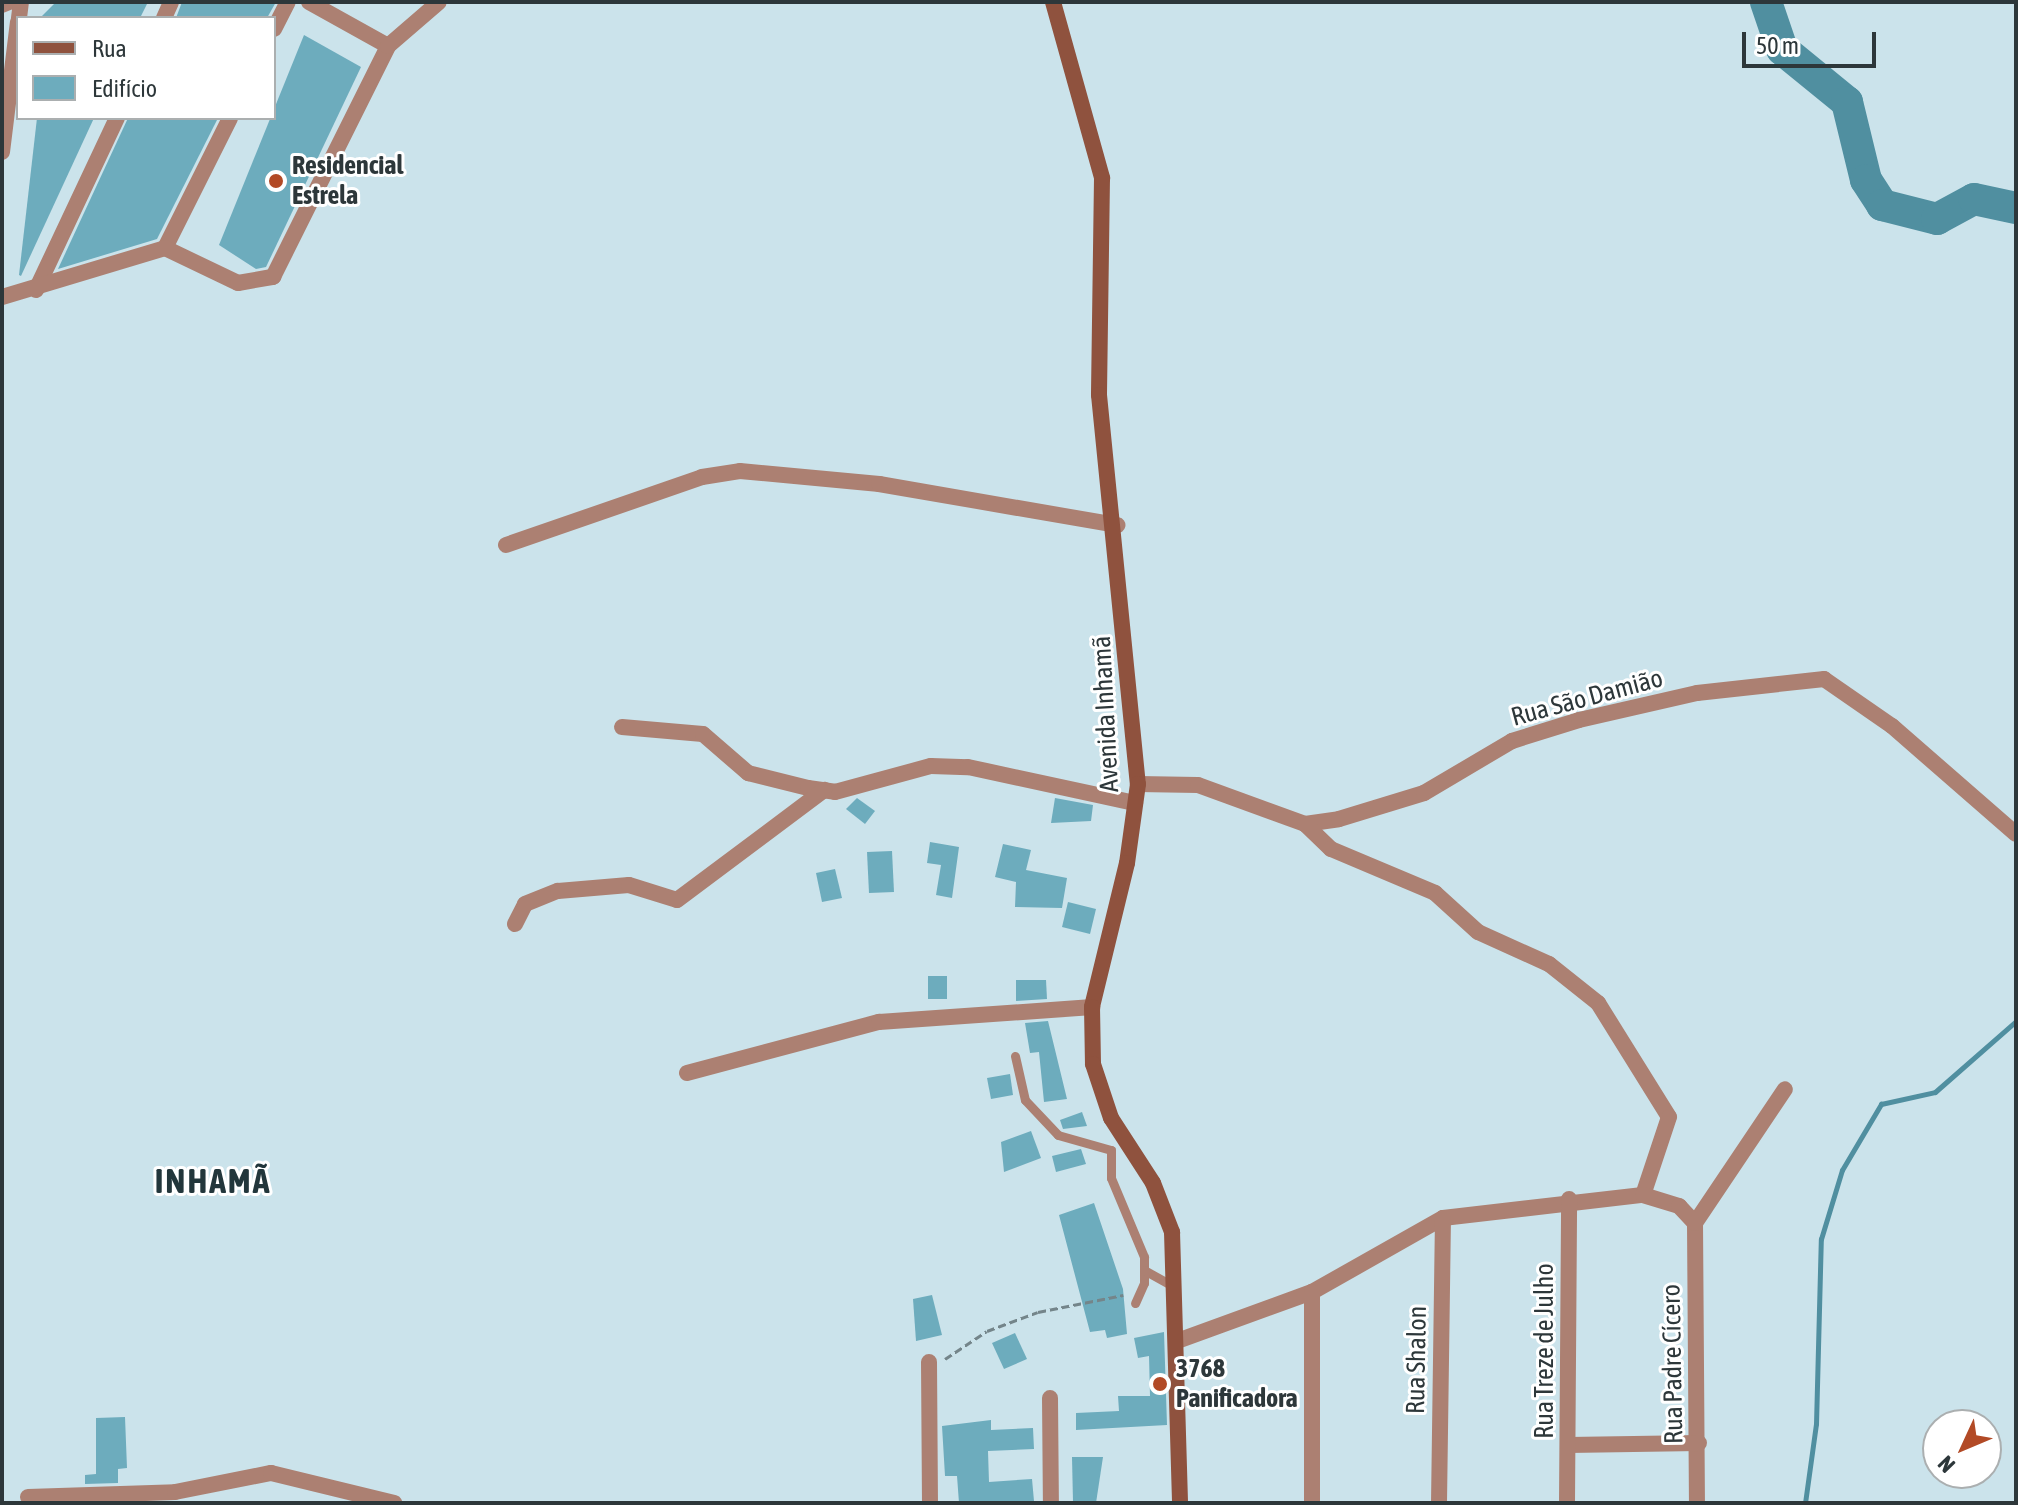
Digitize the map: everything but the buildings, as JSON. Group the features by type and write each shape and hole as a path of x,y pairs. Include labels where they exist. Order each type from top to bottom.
{"street":[{"path":"2,5 9,2"},
{"path":"276,25 288,2"},
{"path":"309,2 388,46"},
{"path":"2,297 36,290 165,248 238,283 273,277 388,46 439,2"},
{"name":"Avenida Inhamã","path":"1053,2 1102,178 1099,395 1117,525 1138,784 1092,1007 1099,1089 1165,1209 1178,1289 1180,1503"},
{"path":"2,152 16,36"},
{"path":"36,290 116,120"},
{"path":"165,248 229,120"},
{"path":"506,545 702,477 740,471 879,484 1117,525"},
{"name":"Rua São Damião","path":"1305,824 1406,800 1512,741 1579,720 1815,678 1852,694 2016,834"},
{"path":"622,727 703,734 748,773 824,790 944,766 1135,803"},
{"path":"1138,784 1198,785 1305,824 1331,849 1435,893 1478,932 1549,964 1598,1003 1669,1117 1643,1195"},
{"path":"515,924 525,904 558,891 629,885 677,900 824,790"},
{"path":"687,1073 879,1022 1092,1007"},
{"path":"1180,1340 1312,1292 1443,1218 1569,1199 1643,1195 1679,1206 1695,1223 1785,1089"},
{"name":"Rua Treze de Julho","path":"1567,1503 1569,1199"},
{"name":"Rua Shalon","path":"1439,1503 1443,1218"},
{"name":"Rua Padre Cícero","path":"1695,1223 1699,1443 1697,1503"},
{"path":"1312,1292 1312,1503"},
{"path":"929,1367 930,1503"},
{"path":"1050,1398 1051,1503"},
{"path":"1568,1445 1699,1443"},
{"path":"28,1497 175,1492 271,1473 394,1503"}],"lane":[{"path":"1015,1056 1025,1100 1050,1127 1101,1143 1115,1158"},
{"path":"1115,1158 1131,1150"},
{"path":"1115,1158 1111,1178 1144,1270 1137,1299"},
{"path":"1144,1270 1178,1289"}],"path":[{"path":"929,1367 987,1331 1038,1312 1137,1299"}],"waterway":[{"path":"1766,2 1782,49 1847,102 1866,180 1882,205 1937,219 1974,199 2016,208"},
{"path":"1805,1503 1816,1424 1821,1239 1842,1170 1881,1104 1935,1092 2016,1021"}],"place":[{"name":"Residencial Estrela","path":"276,181"},
{"name":"3768 Panificadora","path":"1160,1384"}],"district":[{"name":"INHAMÃ","path":"213,1181"}]}
